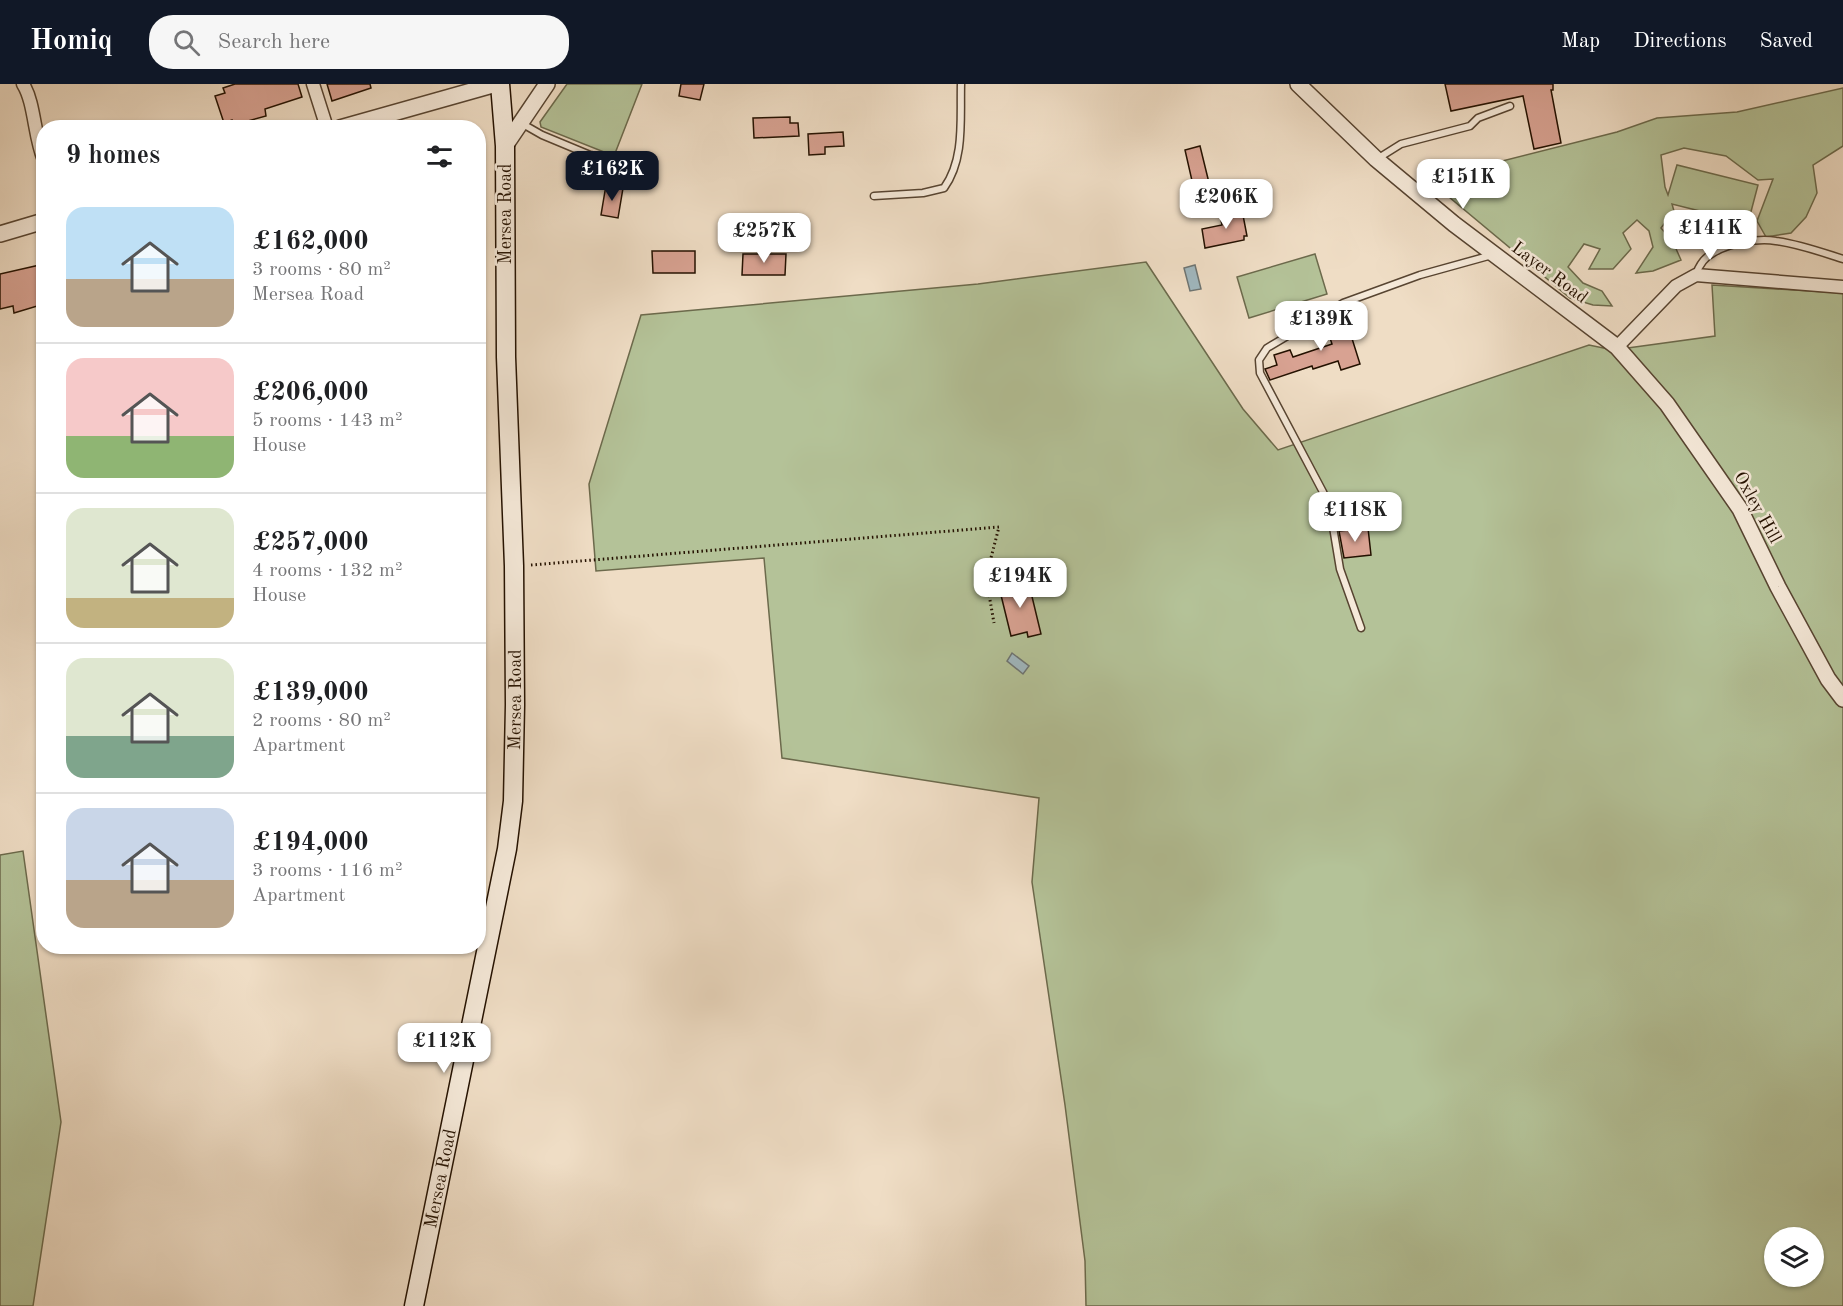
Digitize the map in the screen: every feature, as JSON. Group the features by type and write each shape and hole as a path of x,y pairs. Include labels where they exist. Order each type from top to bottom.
{"main road":[{"name":"Mersea Road","path":"486,952 507,849 513,801 515,729 514,566 506,357 505,146 500,84"},
{"name":"Mersea Road","path":"414,1306 486,954"}],"street":[{"path":"23,84 29,99 36,136"},
{"path":"313,84 324,120"},
{"path":"368,120 491,84"},
{"path":"505,146 548,84"},
{"name":"Layer Road","path":"1298,84 1376,159 1493,255 1617,347"},
{"path":"0,234 36,223"},
{"path":"1617,347 1676,286 1696,275 1843,287"},
{"name":"Oxley Hill","path":"1617,347 1667,404 1740,509 1778,587 1828,679 1843,699"}],"lane":[{"path":"874,196 923,193 944,188 953,175 959,154 961,84"},
{"path":"1376,159 1401,144 1470,126 1478,118 1510,106"},
{"path":"520,123 590,155 644,165"},
{"path":"1696,275 1699,266 1712,253 1748,242 1774,240 1843,259"},
{"path":"1361,628 1340,569 1326,500 1260,373 1259,360 1267,348 1343,303 1381,287 1430,271 1493,255"}],"path":[{"path":"514,566 999,527 986,577 994,623"}],"green space":[{"path":"567,84 642,84 614,156 541,127 540,122"},
{"path":"1843,88 1843,146 1813,165 1817,193 1806,217 1791,233 1766,237 1757,221 1773,179 1758,180 1726,156 1684,148 1661,155 1668,195 1677,165 1758,185 1748,223 1672,204 1674,211 1661,228 1673,242 1681,260 1653,271 1636,273 1653,247 1649,231 1637,220 1623,233 1631,249 1613,269 1589,269 1600,249 1584,244 1568,267 1583,283 1602,291 1612,306 1593,305 1570,298 1443,192 1435,178 1617,132 1657,118 1737,112"},
{"path":"1315,254 1327,294 1249,318 1237,277"},
{"path":"1146,262 1243,409 1278,450 1589,345 1613,350 1715,336 1712,285 1843,293 1843,1306 1086,1306 1085,1261 1032,882 1039,798 782,758 764,558 596,571 589,484 641,315 978,284"},
{"path":"23,851 61,1122 33,1306 0,1306 0,855"}],"water":[{"path":"1195,265 1201,289 1190,291 1184,268"},
{"path":"1012,653 1029,666 1023,674 1007,661"}],"building":[{"path":"235,84 298,84 302,97 265,109 266,116 251,120 223,120 215,96 225,93 223,88"},
{"path":"327,84 370,84 371,88 332,101"},
{"path":"681,84 704,84 700,100 679,96"},
{"path":"1445,84 1553,84 1553,90 1551,90 1561,143 1534,149 1523,96 1451,111"},
{"path":"790,117 790,123 798,123 799,136 754,138 753,118"},
{"path":"843,132 844,146 825,147 825,154 809,155 808,134"},
{"path":"1200,146 1211,191 1195,194 1185,150"},
{"path":"606,185 623,188 618,218 601,215"},
{"path":"1242,210 1247,236 1244,236 1244,240 1205,248 1202,229 1222,225 1220,215"},
{"path":"652,251 695,251 695,273 653,273"},
{"path":"743,254 786,254 785,275 742,275"},
{"path":"36,266 36,306 14,313 13,306 0,309 0,274"},
{"path":"1344,313 1360,364 1341,370 1338,361 1313,369 1312,366 1270,380 1265,369 1277,365 1274,355 1290,350 1293,357 1332,344 1324,320"},
{"path":"1368,528 1371,555 1344,558 1339,531"},
{"path":"1028,580 1041,634 1028,637 1027,632 1011,636 999,587"}]}
